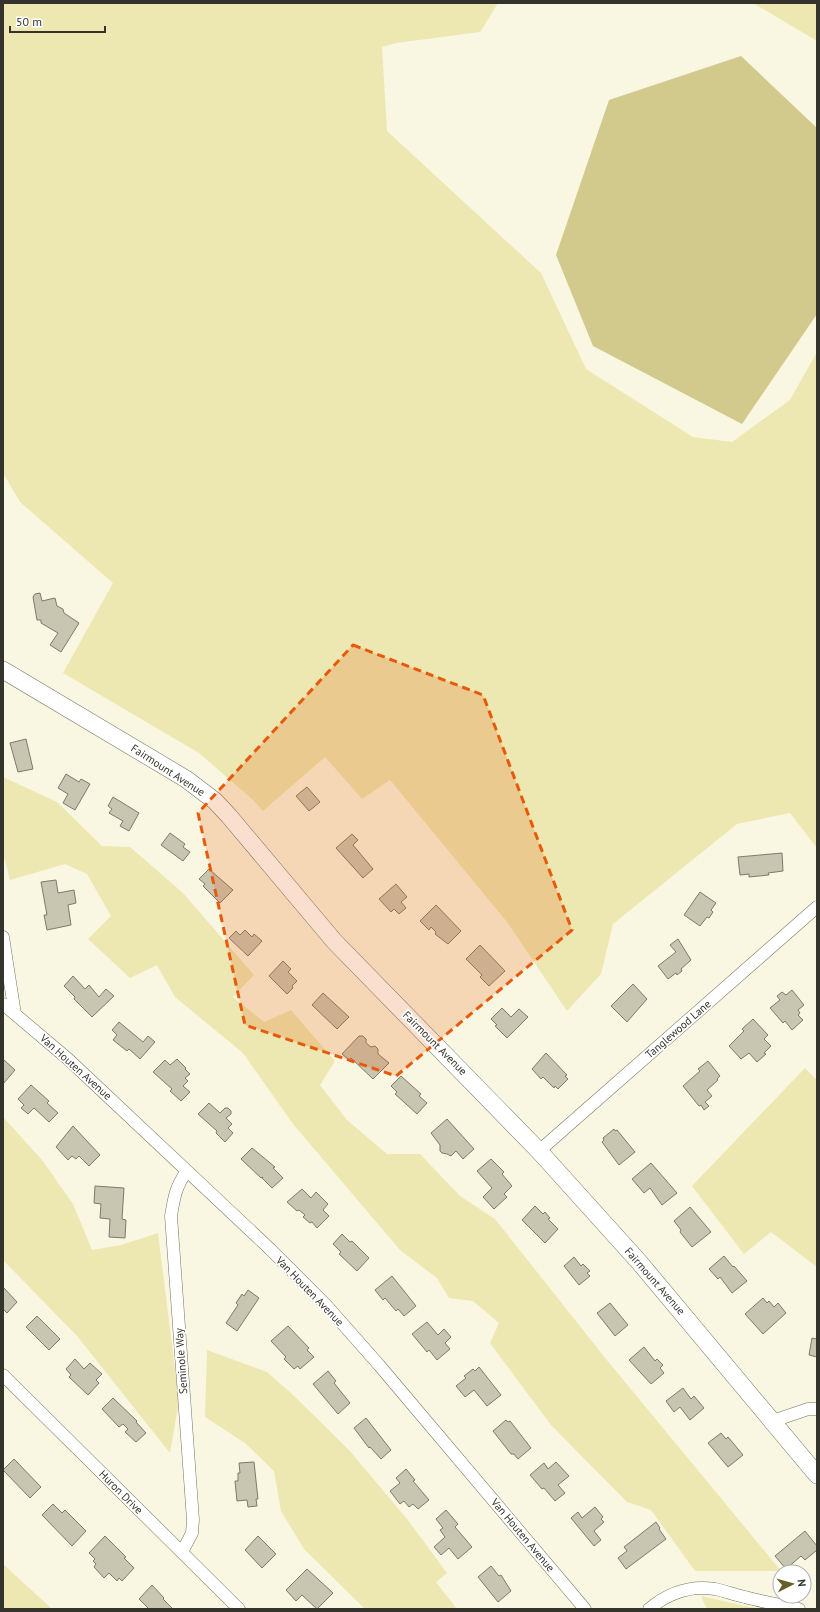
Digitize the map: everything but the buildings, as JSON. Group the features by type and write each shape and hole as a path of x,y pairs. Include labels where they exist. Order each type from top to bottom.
{"main road":[{"name":"Fairmount Avenue","path":"3,670 186,779 214,801 242,829 334,941 539,1151 640,1263 817,1475"}],"street":[{"name":"Tanglewood Lane","path":"539,1151 817,907"},
{"path":"3,937 5,966 15,1014"},
{"name":"Van Houten Avenue","path":"3,1004 68,1059 270,1249 326,1305 384,1371 585,1609"},
{"name":"Seminole Way","path":"182,1552 192,1533 192,1520 171,1216 175,1192 180,1180 187,1171"},
{"name":"Huron Drive","path":"3,1375 239,1609"},
{"path":"773,1421 808,1409 817,1408"},
{"path":"649,1609 660,1600 676,1592 693,1588 705,1588 716,1589 744,1597 799,1609"}],"highlighted area":[{"path":"353,645 483,695 572,930 396,1076 245,1025 198,813"}],"shaded area":[{"path":"3,3 498,3 480,32 396,43 382,47 387,131 541,273 586,369 693,437 732,442 790,400 817,352 817,848 790,813 737,824 613,924 601,974 567,1011 507,922 390,780 362,799 325,757 263,811 253,800 199,753 63,673 113,583 20,502 3,473"},
{"path":"753,3 817,3 817,41"},
{"path":"741,56 817,128 817,314 742,424 593,346 556,255 609,100"},
{"path":"3,777 57,802 102,846 130,847 183,893 254,975 233,997 264,1022 291,1010 335,1061 320,1085 347,1120 387,1154 420,1154 460,1196 495,1219 606,1359 775,1564 772,1564 772,1571 695,1571 651,1510 627,1502 551,1425 490,1343 499,1323 473,1301 449,1298 437,1278 400,1250 293,1124 243,1053 175,997 157,965 130,978 88,939 111,916 87,874 65,864 10,880 3,853"},
{"path":"805,1068 817,1080 817,1267 771,1232 744,1254 692,1186"},
{"path":"3,1117 42,1160 73,1204 92,1250 121,1245 158,1233 179,1401 170,1453 77,1336 3,1260"},
{"path":"207,1350 267,1372 291,1393 349,1450 407,1519 447,1573 436,1582 457,1609 365,1609 304,1549 281,1511 274,1471 245,1443 205,1417"},
{"path":"3,1564 52,1609 3,1609"},
{"path":"701,1596 759,1609 707,1609"}]}
